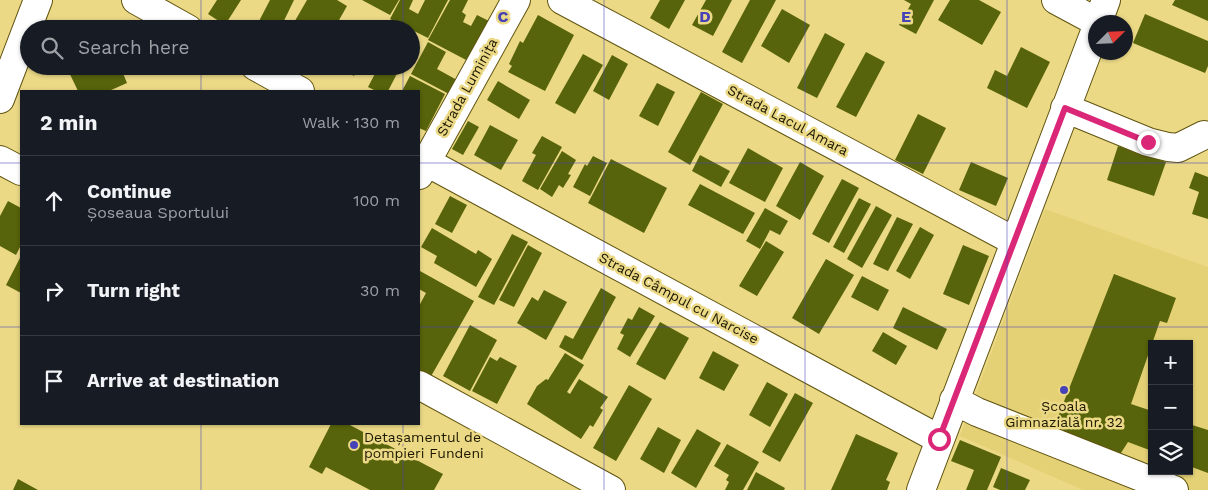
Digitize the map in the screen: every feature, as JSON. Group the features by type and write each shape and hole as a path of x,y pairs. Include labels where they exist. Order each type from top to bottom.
{"street":[{"path":"30,20 38,0"},
{"path":"136,0 172,20"},
{"name":"Strada Luminița","path":"421,165 516,0"},
{"name":"Strada Lacul Amara","path":"562,0 1014,240"},
{"path":"1056,0 1088,17"},
{"path":"1100,15 1106,0"},
{"path":"0,99 20,47"},
{"path":"921,490 1014,240 1088,49"},
{"path":"271,75 298,90"},
{"path":"1065,108 1148,142 1168,147 1178,148 1207,132"},
{"path":"0,160 20,170"},
{"name":"Strada Câmpul cu Narcise","path":"421,165 939,439"},
{"path":"420,386 611,490"},
{"path":"954,400 977,412 1174,490"}],"shaded area":[{"name":"Școala Gimnazială nr. 32","path":"1045,209 1208,267 1208,490 1083,490 960,436"}],"building":[{"path":"217,0 241,0 228,20 217,20 208,14"},
{"path":"270,0 294,0 284,20 260,20"},
{"path":"307,0 337,0 347,6 339,20 295,20"},
{"path":"362,0 399,0 390,15"},
{"path":"400,0 413,0 409,9 418,14 425,0 448,0 428,38 420,34 420,20 390,19"},
{"path":"450,0 468,0 462,12 466,15 463,22 471,26 477,15 491,22 470,62 428,40"},
{"path":"660,0 685,0 669,29 650,18"},
{"path":"706,0 732,0 713,36 692,25"},
{"path":"750,0 776,0 742,63 722,52"},
{"path":"904,0 934,0 916,34 899,25 911,4"},
{"path":"950,0 979,0 1001,12 982,45 938,20"},
{"path":"1175,0 1208,0 1208,21 1172,5"},
{"path":"782,9 810,25 789,63 761,46"},
{"path":"1145,14 1208,41 1208,66 1205,73 1133,43"},
{"path":"538,15 574,35 545,91 508,72 512,66 509,64 520,41 523,43"},
{"path":"825,33 845,44 817,98 797,88"},
{"path":"428,42 446,52 437,69 457,80 449,94 413,75 420,75 420,57"},
{"path":"1021,47 1050,62 1027,108 987,88 995,70 1007,76"},
{"path":"866,52 885,62 856,117 836,107"},
{"path":"583,54 603,65 575,114 555,103"},
{"path":"612,55 628,64 609,100 593,91"},
{"path":"70,75 124,75 127,83 111,90 78,90"},
{"path":"374,75 396,75 389,90 374,90 368,87"},
{"path":"410,76 445,94 426,131 420,128 420,90 403,90"},
{"path":"498,81 530,100 519,119 487,100"},
{"path":"657,83 675,92 658,126 639,116"},
{"path":"701,92 723,104 690,165 668,152"},
{"path":"918,114 946,128 923,174 895,160"},
{"path":"468,121 479,127 463,155 452,149"},
{"path":"490,125 518,140 501,170 474,155"},
{"path":"542,136 562,147 538,190 522,181 536,155 532,153"},
{"path":"1118,146 1166,162 1154,196 1107,180"},
{"path":"748,148 783,168 765,202 729,183"},
{"path":"562,151 576,160 568,174 571,175 563,188 559,185 552,197 540,189"},
{"path":"700,155 730,171 721,187 692,171"},
{"path":"593,156 607,163 590,196 573,187 585,164 587,166"},
{"path":"611,159 667,188 644,233 588,203"},
{"path":"800,162 824,176 800,220 776,206"},
{"path":"971,162 1008,178 996,206 959,190"},
{"path":"1195,172 1208,177 1208,219 1192,214 1199,192 1189,188"},
{"path":"842,179 859,188 829,243 812,234"},
{"path":"700,184 755,213 743,234 688,205"},
{"path":"450,196 467,205 452,233 435,224"},
{"path":"859,198 871,204 844,253 833,247"},
{"path":"8,201 20,207 20,247 16,255 0,246 0,216"},
{"path":"876,206 892,215 862,268 847,259"},
{"path":"765,208 788,221 780,235 770,230 760,249 746,241"},
{"path":"897,217 913,224 888,271 873,264"},
{"path":"920,227 934,235 910,279 896,271"},
{"path":"432,228 476,254 478,250 492,259 476,287 434,263 437,256 421,247"},
{"path":"512,234 528,242 494,305 478,297"},
{"path":"766,241 784,252 757,296 739,286"},
{"path":"528,245 542,253 514,307 499,300"},
{"path":"963,245 989,256 969,305 943,294"},
{"path":"20,258 20,292 6,285"},
{"path":"826,259 854,275 819,334 792,318"},
{"path":"420,271 474,301 430,378 420,372 420,304 426,293 420,290"},
{"path":"1114,274 1176,298 1167,323 1160,321 1153,340 1148,340 1148,355 1131,404 1148,410 1148,450 1128,442 1119,456 1054,427"},
{"path":"862,276 889,290 878,311 851,297"},
{"path":"601,288 616,297 582,360 559,347 565,335 573,339"},
{"path":"544,290 567,302 546,340 517,323 532,297 538,301"},
{"path":"639,307 655,316 630,357 617,349 624,335 620,333 628,318 632,320"},
{"path":"903,307 947,329 937,350 893,328"},
{"path":"660,322 689,338 665,380 636,364"},
{"path":"470,325 497,340 470,391 443,376"},
{"path":"883,332 907,346 896,365 872,351"},
{"path":"713,351 739,365 724,391 699,378"},
{"path":"565,353 584,365 567,392 570,394 579,379 608,397 600,408 603,410 593,427 590,425 581,439 527,404 537,386 546,379 548,380"},
{"path":"490,357 497,361 500,357 517,366 497,404 472,391"},
{"path":"767,382 788,394 770,427 749,415"},
{"path":"629,385 652,399 616,461 593,448"},
{"path":"795,393 813,403 780,462 762,452"},
{"name":"Detașamentul de pompieri Fundeni","path":"330,425 350,425 443,474 434,490 370,490 326,467 322,474 309,467"},
{"path":"1193,425 1208,430 1208,473 1193,467"},
{"path":"658,427 681,440 664,473 640,459"},
{"path":"697,429 721,443 696,488 671,473"},
{"path":"856,434 898,453 886,480 890,482 887,490 831,490"},
{"path":"960,440 1001,457 987,490 966,490 974,470 951,461"},
{"path":"727,444 759,462 743,490 725,490 729,482 726,480 729,475 714,466"},
{"path":"1001,468 1030,480 1025,490 1000,490 993,487"},
{"path":"756,472 785,488 784,490 747,490"},
{"path":"18,479 38,490 13,490"}],"place":[{"name":"Școala Gimnazială nr. 32","path":"1064,390"},
{"name":"Detașamentul de pompieri Fundeni","path":"354,445"}],"route":[{"path":"939,439 1065,108 1148,142"}]}
